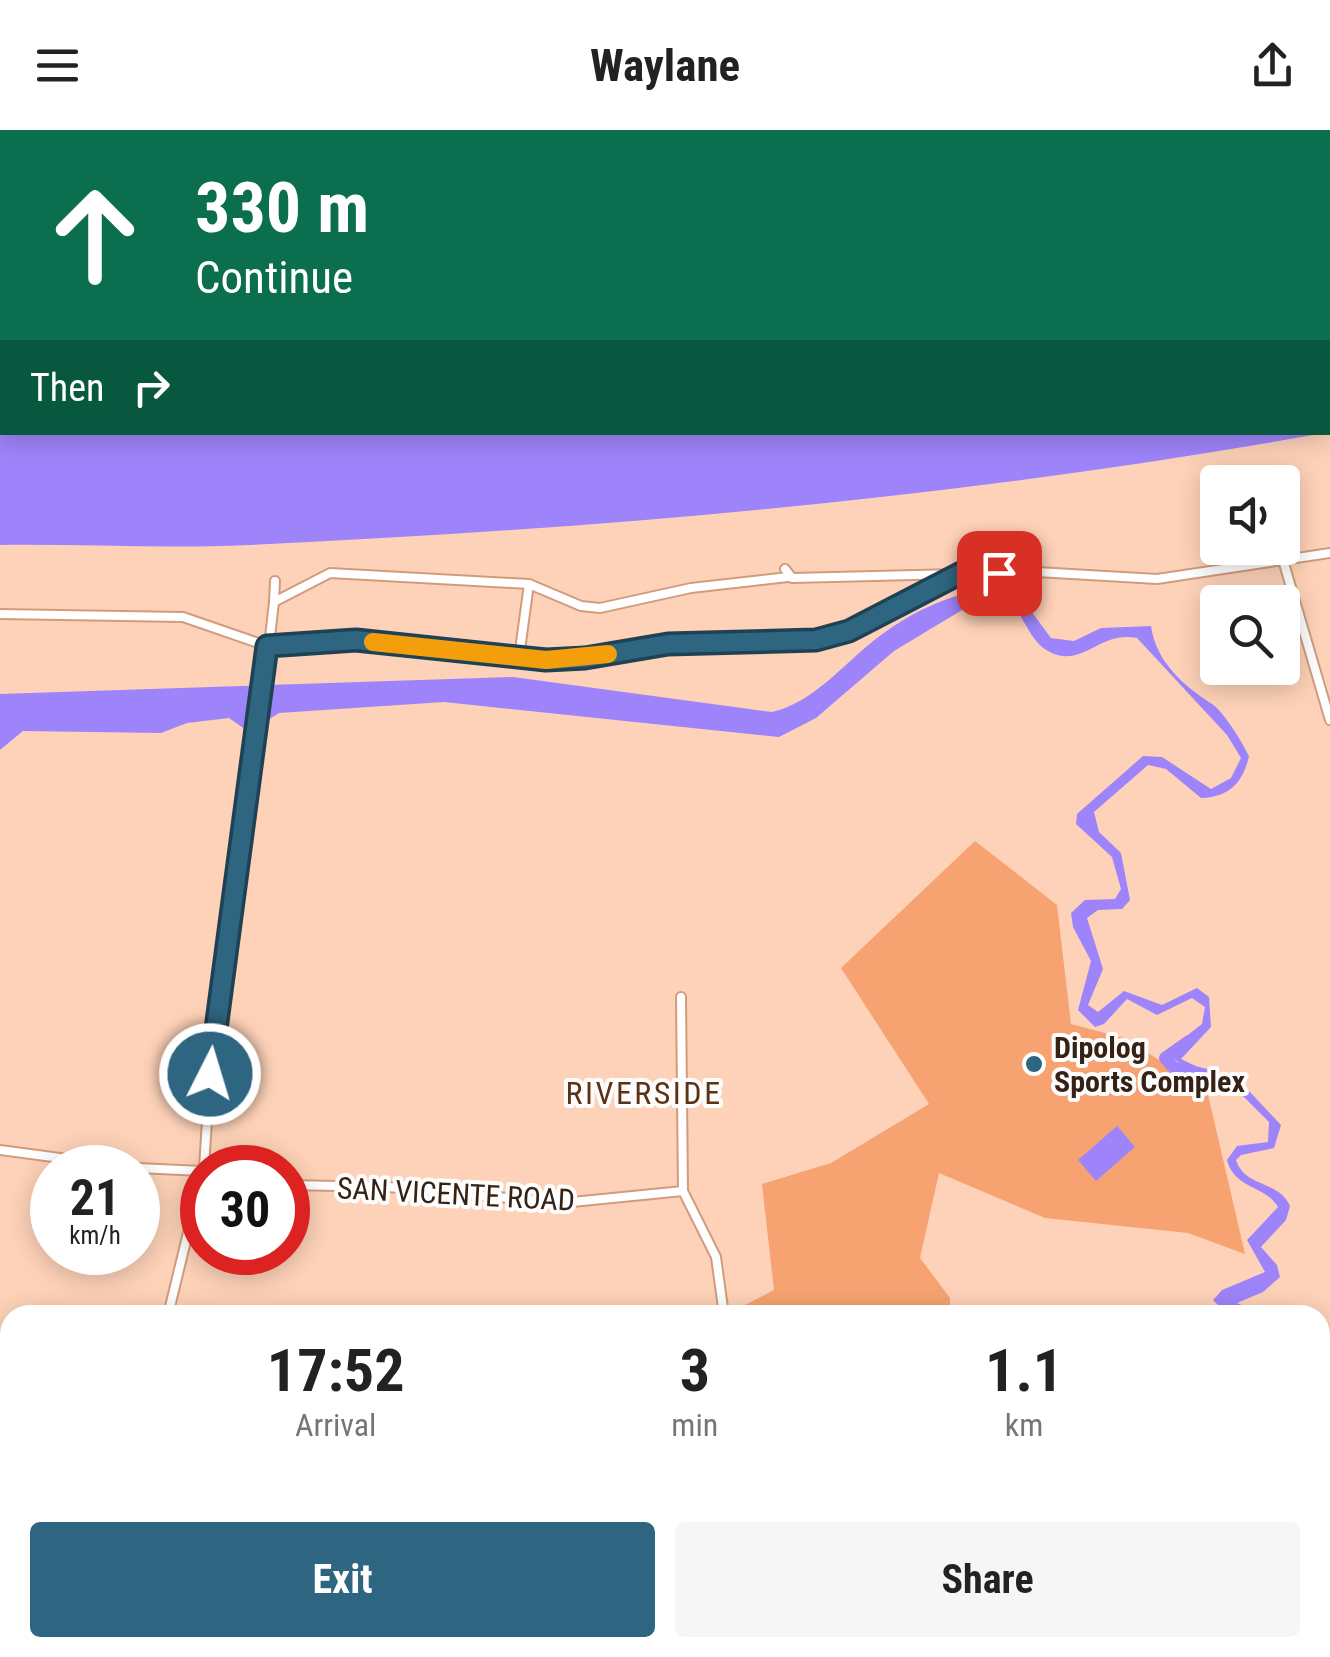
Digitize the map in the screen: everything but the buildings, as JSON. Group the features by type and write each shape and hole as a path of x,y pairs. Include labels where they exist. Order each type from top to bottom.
{"street":[{"path":"1300,557 1330,554"},
{"path":"274,602 330,573 529,584 582,606 600,608 786,573 1157,579 1250,565"},
{"path":"1285,565 1328,702 1330,720"},
{"path":"0,614 182,617 268,646 356,640 519,657 585,658 668,644 833,638 961,573"},
{"path":"204,1145 214,1026 275,581"},
{"path":"519,657 529,584"},
{"path":"681,997 684,1191 716,1256 723,1305"},
{"path":"0,1150 30,1154"},
{"name":"SAN VICENTE ROAD","path":"310,1185 388,1187 562,1203 684,1191"},
{"path":"170,1305 180,1266"}],"shaded area":[{"path":"0,435 1313,435 1061,475 791,506 521,529 187,547 0,545"},
{"path":"991,589 1019,595 1051,638 1074,641 1101,628 1151,626 1165,662 1222,714 1249,756 1239,781 1219,795 1201,798 1166,769 1148,765 1094,812 1099,832 1121,853 1130,900 1122,909 1098,910 1087,918 1103,969 1088,1005 1098,1012 1124,991 1162,1005 1197,988 1209,997 1211,1027 1181,1059 1250,1092 1281,1125 1274,1148 1241,1155 1236,1160 1247,1175 1278,1192 1290,1206 1286,1220 1261,1247 1277,1265 1280,1277 1263,1292 1237,1303 1242,1305 1218,1305 1213,1300 1222,1290 1265,1272 1247,1240 1278,1207 1266,1194 1236,1176 1227,1160 1237,1146 1268,1142 1269,1122 1244,1097 1173,1059 1180,1041 1202,1024 1205,1007 1192,998 1157,1015 1127,999 1104,1024 1095,1027 1078,1010 1091,961 1073,927 1071,913 1085,900 1115,899 1121,889 1112,857 1076,824 1077,814 1143,756 1162,757 1211,789 1231,778 1241,758 1227,735 1137,638 1112,639 1081,653 1060,656 1039,645 1008,601 987,595 894,651 816,718 779,737 444,702 279,713 249,732 229,718 187,723 161,733 23,731 0,750 0,694 513,677 772,712 813,692 898,623 944,600"},
{"name":"Dipolog Sports Complex","path":"975,841 1057,905 1071,1024 1124,1038 1207,1090 1245,1254 1188,1233 1045,1218 939,1173 920,1258 950,1298 950,1305 745,1305 774,1290 762,1184 831,1163 929,1104 841,968"},
{"path":"1117,1126 1135,1147 1096,1181 1078,1160"}],"waterway":[{"path":"967,604 1015,598"},
{"path":"1189,1041 1165,1058 1173,1067 1207,1075"}],"slow traffic":[{"path":"373,642 546,660 608,654"}],"place":[{"name":"Dipolog Sports Complex","path":"1034,1064"}],"district":[{"name":"RIVERSIDE","path":"644,1093"}],"route":[{"path":"210,1074 267,646 356,640 546,660 585,658 668,644 816,640 849,631 961,573 999,573"}]}
